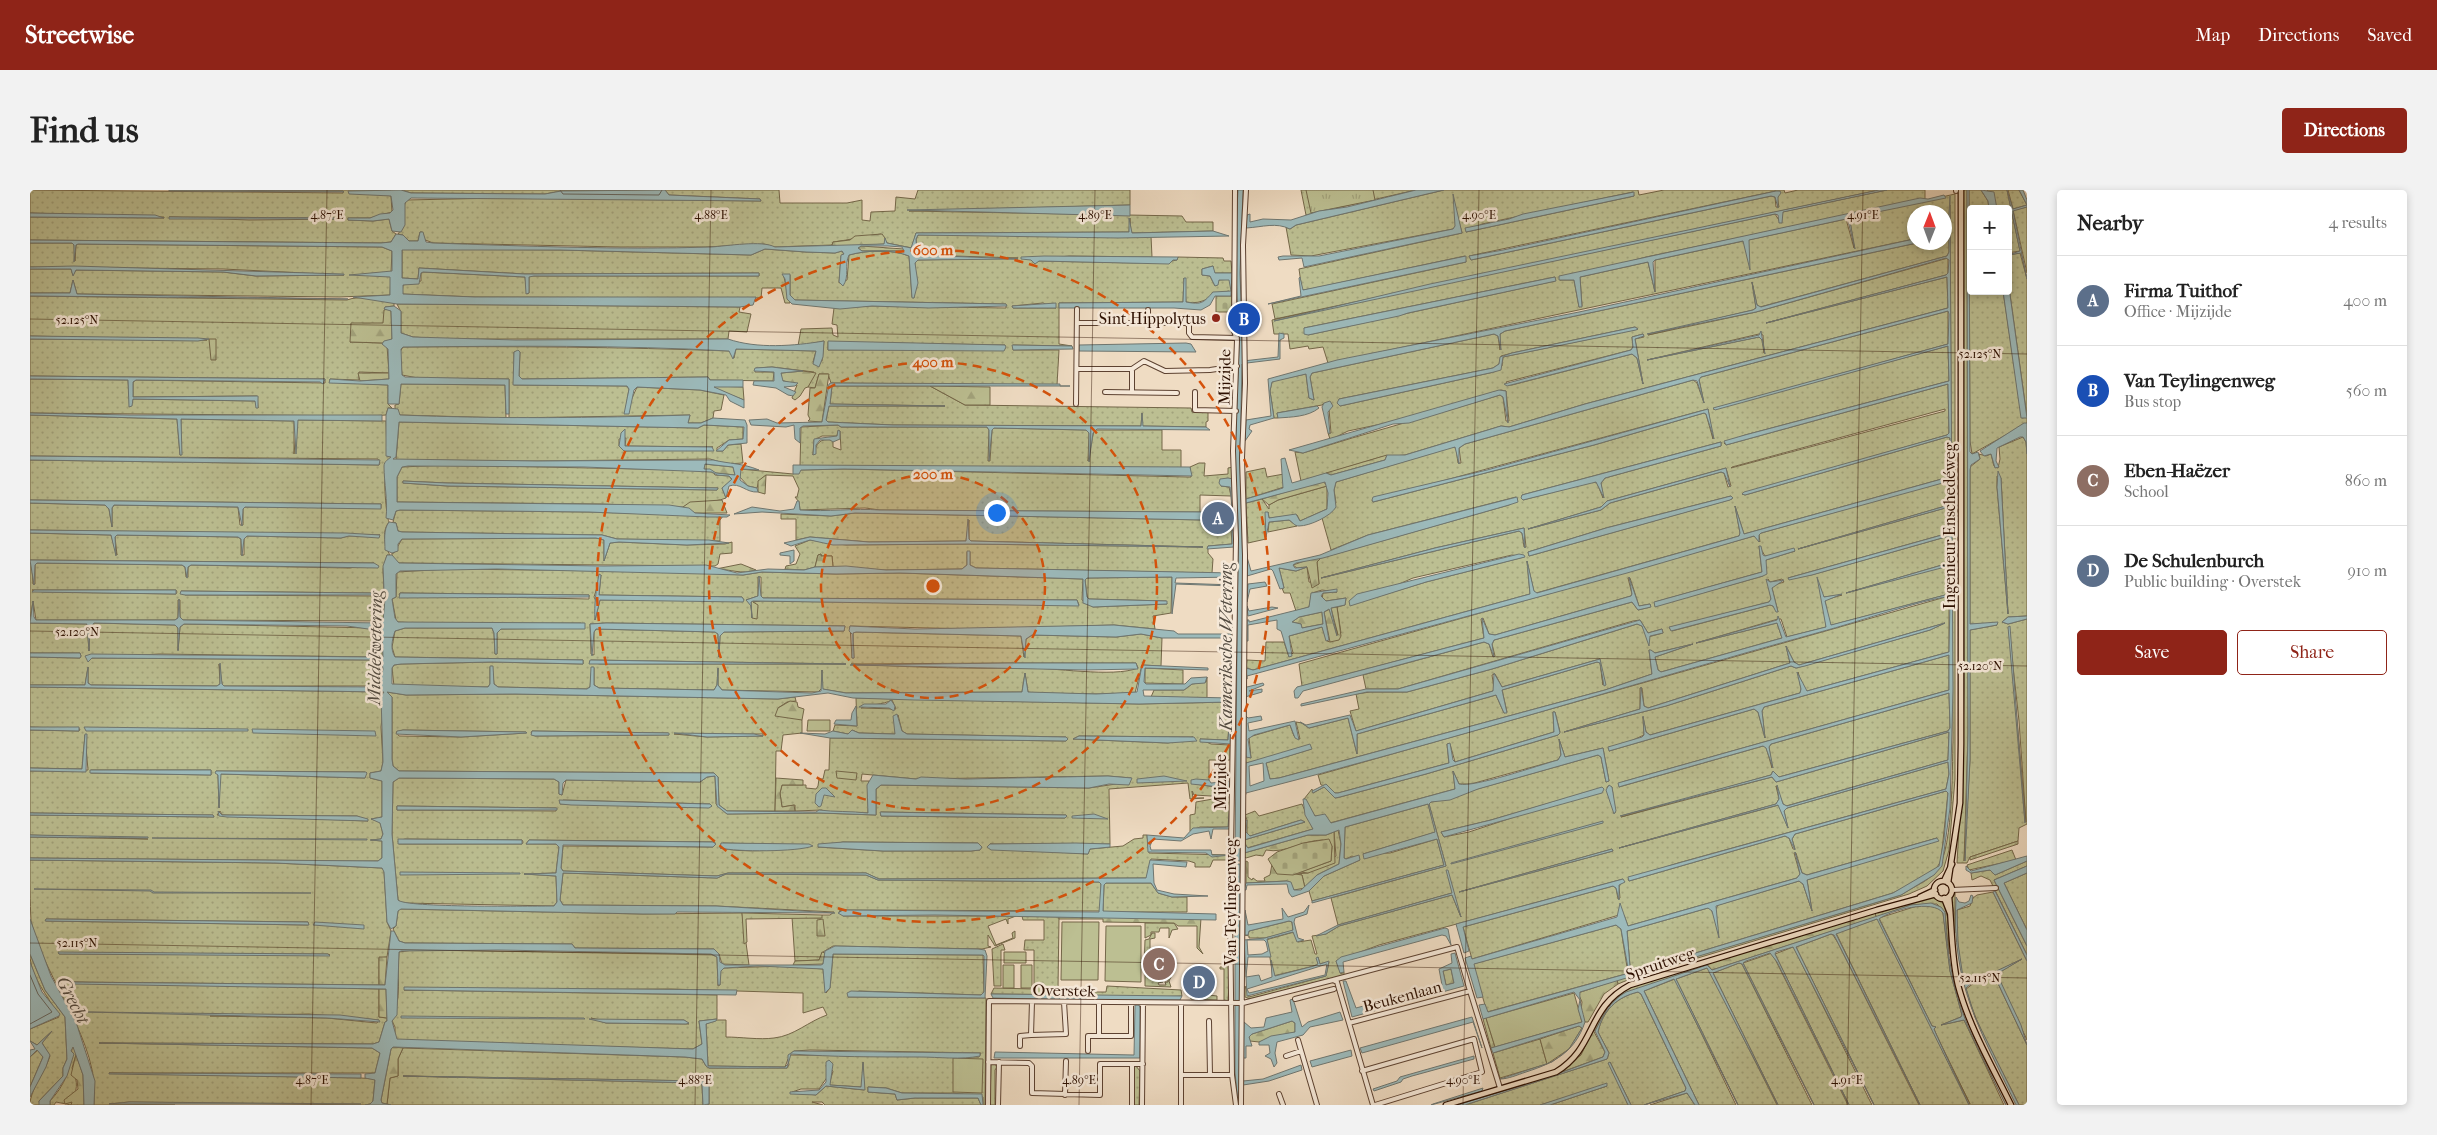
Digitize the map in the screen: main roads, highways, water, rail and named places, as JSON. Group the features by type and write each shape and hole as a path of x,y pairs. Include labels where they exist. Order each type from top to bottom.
{"main road":[{"name":"Ingenieur Enschedéweg","path":"1946,882 1952,862 1960,803 1962,688 1958,190"},
{"path":"1946,898 1952,890 1946,882 1937,884 1936,892 1946,898 1950,914 1955,969 1964,1002 1978,1039 2011,1105"},
{"name":"Spruitweg","path":"1446,1105 1556,1072 1568,1064 1583,1047 1597,1015 1608,1000 1630,985 1936,892"}],"water":[{"path":"401,190 411,193 545,194 561,191 665,190 669,195 760,199 761,201 411,198 405,203 405,225 401,232 392,231 389,219 373,221 348,220 348,218 370,218 390,213 393,210 391,196 349,194 348,191"},
{"path":"1238,190 1243,190 1240,273 1243,361 1278,357 1279,333 1284,334 1284,338 1280,340 1280,359 1247,363 1247,370 1242,364 1240,458 1243,575 1240,861 1235,861 1238,531 1235,456 1239,345 1235,247"},
{"path":"1416,190 1444,190 1296,225 1290,229 1274,225 1246,228 1247,215 1250,214 1250,222 1263,219 1291,220 1319,211 1347,207"},
{"path":"1879,190 1887,190 1783,212 1782,223 1779,223 1778,215 1775,214 1274,321 1430,284"},
{"path":"1967,190 1969,190 1969,205 1967,205"},
{"path":"1981,190 1994,192 1996,205 1988,205"},
{"path":"2019,190 2023,190 2027,205"},
{"path":"169,191 343,191 344,192"},
{"path":"1776,191 1781,193 1778,197 1778,208 1775,197 1771,196 1471,260 1469,256 1503,250"},
{"path":"1634,192 1634,196 1466,232 1465,228 1509,219 1523,214"},
{"path":"1453,194 1462,233 1304,267 1302,258 1279,260 1278,257 1283,256 1319,256 1453,229 1455,226"},
{"path":"1944,195 1946,198 1853,217 1850,221 1855,249 1846,219 1749,240 1750,270 1743,241 1655,260 1653,262 1655,292 1648,262 1580,277 1582,307 1579,307 1574,280 1559,280 1559,276 1920,198 1928,199"},
{"path":"1130,205 1130,216 907,210"},
{"path":"2027,205 2027,207 2013,211 2027,279 2021,253 2012,254 2020,251 2012,206 2013,209"},
{"path":"30,213 155,215 164,218 30,217"},
{"path":"169,217 344,218 345,219 169,219"},
{"path":"1129,218 1132,233 1213,231 1229,236 1118,238 918,235 916,239 917,253 921,255 1018,259 918,260 915,263 918,283 914,298 912,298 909,256 888,251 872,251 849,255 843,286 839,282 841,255 844,254 842,251 835,253 765,249 751,255 560,250 402,250 402,278 418,279 419,268 525,274 759,273 759,276 534,276 529,277 529,293 526,294 525,277 423,272 421,273 419,284 403,285 403,294 475,297 756,297 753,305 740,307 397,304 353,297 390,295 390,277 349,275 392,271 392,251 382,247 78,244 76,245 74,262 74,245 72,243 30,243 30,240 381,243 391,242 396,234 403,235 409,241 418,241 420,232 423,232 426,242 433,243 642,248 762,244 775,247 884,244 885,238 887,243 911,248 916,233 1129,232"},
{"path":"1907,241 1907,245 1505,331 1500,334 1501,350 1498,336 1494,334 1312,373 1310,377 1314,400 1309,398 1306,374 1272,382 1270,391 1274,418 1250,425 1249,429 1252,431 1245,441 1246,420 1271,416 1268,379 1337,360 1579,312"},
{"path":"1950,250 1953,689 1950,808 1942,866 1934,875 1901,895 1580,992 1585,1022 1576,1041 1569,1049 1582,1028 1579,1026 1493,1053 1491,1048 1582,1022 1578,1009 1580,1000 1574,992 1483,1019 1479,1005 1485,1004 1488,1012 1633,972 1893,893 1939,866 1944,839 1948,793 1946,791 1795,834 1792,839 1795,850 1789,838 1785,836 1629,881 1628,877 1946,789 1949,774 1948,762 1787,808 1784,811 1788,828 1778,805 1619,848 1776,804 1779,799 1777,785 1783,804 1787,806 1948,760 1949,732 1776,782 1772,777 1620,816 1771,775 1773,771 1779,777 1948,731 1950,728 1949,693 1771,744 1769,747 1773,768 1766,748 1763,746 1619,787 1618,783 1949,690 1949,655 1764,707 1762,711 1765,738 1758,712 1754,709 1609,751 1608,747 1642,737 1644,735 1643,716 1646,732 1650,735 1800,693 1801,689 1797,672 1807,691 1949,652 1950,597 1912,605 1466,733 1246,793 1245,798 1246,763 1310,744 1312,749 1266,763 1270,779 1279,778 1605,690 1652,674 1649,650 1655,653 1693,644 1655,657 1658,670 1661,672 1782,638 1777,623 1696,643 1777,620 1778,616 1786,637 1826,627 1817,577 1824,597 1842,594 1825,601 1831,625 1949,594 1949,566 1846,593 1949,563 1949,536 1812,575 1789,580 1788,578 1949,533 1949,507 1798,549 1949,505 1950,481 1761,533 1759,535 1759,542 1754,536 1627,573 1247,676 1247,679 1246,668 1253,670 1530,594 1527,561 1534,591 1537,593 1739,536 1735,506 1744,534 1949,477 1950,438 1947,437 1745,495 1742,494 1947,435 1949,433 1948,384 1726,445 1724,441 1949,381 1948,346 1715,410 1713,408 1948,344 1948,311 1701,377 1699,380 1704,403 1697,381 1693,380 1465,444 1459,448 1459,464 1455,447 1336,482 1334,490 1336,507 1330,514 1304,526 1296,525 1289,520 1269,522 1266,537 1265,512 1268,512 1269,518 1296,514 1300,521 1327,509 1328,493 1325,482 1246,503 1246,499 1283,488 1281,459 1285,458 1292,483 1326,473 1331,475 1385,460 1387,455 1405,455 1501,426 1509,427 1585,404 1948,308 1947,277 1766,323 1946,275 1948,273 1949,260 1946,258 1756,312 1647,334 1753,310 1756,308 1752,282 1757,305 1761,307 1947,256","holes":["1263,763 1264,781 1250,786 1249,766"]},
{"path":"1466,256 1466,262 1268,304 1301,296 1300,277 1303,290"},
{"path":"1021,257 1178,257 1177,260 1173,260 1169,264 1039,261 1035,264 1031,260 1021,259"},
{"path":"74,266 344,275 256,276 223,272 76,270 73,276 71,269 30,269 30,267"},
{"path":"1213,266 1215,273 1232,273 1231,296 1215,296 1210,305 1201,310 1174,308 1059,308 1059,303 1183,302 1184,278 1186,278 1186,302 1199,303 1204,301 1213,292 1231,291 1229,280 1219,280 1218,285 1215,286 1210,276 1202,275 1202,269"},
{"path":"782,274 790,274 790,295 795,300 1006,304 1007,306 929,308 872,306 840,309 792,304 787,299 785,279"},
{"path":"1555,277 1556,281 1399,316 1308,335 1304,334 1304,328"},
{"path":"73,280 77,294 348,299 30,296 30,293 70,293"},
{"path":"1967,295 1969,295 1970,452 1972,454 1978,452 1980,459 1971,465 1970,470 1970,624 1998,622 1997,625 1970,630 1970,760 1965,861 1968,733"},
{"path":"2004,295 2010,295 2027,418 2021,418"},
{"path":"1056,303 1056,308 1013,308 1012,306"},
{"path":"394,306 401,311 401,333 413,337 516,340 728,339 751,344 776,346 824,341 823,357 819,367 813,364 816,351 736,349 733,359 729,351 648,348 485,346 403,347 401,349 402,375 405,377 509,379 509,414 506,414 505,385 401,384 399,404 388,404 388,385 329,383 330,379 360,381 389,379 388,349 382,344 384,341 392,339 391,311 384,309 385,307"},
{"path":"1635,327 1638,329 1503,357 1501,370 1494,372 1340,406 1337,403 1339,399 1493,368 1499,364 1500,357 1512,353"},
{"path":"1761,331 1765,354 1762,340 1759,337 1647,360 1759,335"},
{"path":"1643,334 1644,336 1635,339 1643,384 1637,358 1632,354 1507,386 1504,384 1631,350 1633,347 1632,337"},
{"path":"30,336 209,339 198,341 30,339"},
{"path":"828,341 1005,345 1006,347 1004,351 828,350"},
{"path":"1191,344 1196,352 1079,351 1079,345"},
{"path":"1012,345 1072,346 1073,349 1013,350"},
{"path":"518,350 520,352 519,376 522,379 708,377 710,380 743,380 743,387 714,387 744,400 744,408 730,401 726,395 700,390 637,387 634,390 629,414 624,414 629,389 627,386 513,385 514,352"},
{"path":"772,367 803,371 781,373 783,381 798,383 795,386 784,387 796,392 793,396 776,388 753,385 754,381 774,381 774,372 754,371 755,368"},
{"path":"30,376 325,379 323,384 320,382 136,380 133,382 133,397 258,396 258,408 256,408 255,401 133,399 132,406 129,407 128,380 30,379"},
{"path":"829,384 1060,384 1060,386 832,386 830,404 945,406 829,406 826,420 828,422 893,425 1141,426 1142,413 1143,426 1206,427 1210,430 1097,429 1093,433 1089,462 1089,433 1086,430 994,428 992,430 989,461 989,430 987,427 803,426 800,428 800,443 795,439 794,425 786,427 751,425 749,420 767,419 777,423 822,422"},
{"path":"1499,390 1506,391 1508,423 1503,397 1500,395 1409,423 1393,424 1303,453 1289,450"},
{"path":"1330,401 1333,406 1328,412 1330,434 1328,433 1322,407 1324,403"},
{"path":"1317,406 1319,408 1305,415 1278,418 1277,413"},
{"path":"388,408 398,409 400,415 545,418 690,415 688,423 701,423 713,418 745,420 747,425 747,443 728,445 723,451 716,451 729,440 743,439 744,427 704,425 698,428 399,422 396,457 393,459 537,461 713,460 759,470 741,469 740,480 748,486 757,488 758,492 733,485 729,486 726,498 722,488 732,479 729,476 717,475 712,472 584,467 408,466 402,467 397,477 397,502 669,505 689,508 695,513 730,515 727,517 708,517 589,512 400,510 396,511 393,520 386,518 384,464 391,457 386,456 386,415","holes":["705,464 733,467 735,475 716,473 710,469 704,469"]},
{"path":"1708,409 1714,439 1706,414 1704,413 1594,445 1373,502 1372,500 1373,497 1487,470"},
{"path":"30,413 382,415 382,421 298,420 296,454 294,421 181,419 182,455 180,455 177,419 30,415"},
{"path":"2024,423 2027,423 2027,454 2026,442 2023,437 2020,437 1997,448 1996,461 1999,467 1995,468 1991,454 1984,456 1980,451"},
{"path":"625,429 625,446 712,447 714,451 624,451 619,446 621,433"},
{"path":"838,430 840,431 840,439 833,442 830,440 820,440 816,445 816,454 813,455 814,439 837,436"},
{"path":"1721,442 1721,446 1605,478 1601,483 1604,498 1596,482 1523,500 1521,498 1522,495"},
{"path":"30,456 380,460 379,465 30,460"},
{"path":"793,465 1190,467 1192,476 844,469 801,470 799,474 793,474"},
{"path":"1726,468 1730,487 1724,473 1721,472 1610,503 1601,510 1528,529 1601,507 1607,501"},
{"path":"1998,471 2001,478 2008,614 1997,487"},
{"path":"1220,479 1233,479 1234,508 1232,508 1230,487 1221,486 1219,483"},
{"path":"403,481 718,488 717,490 448,486 403,483"},
{"path":"1731,496 1733,498 1730,500 1529,556 1528,552 1606,528"},
{"path":"1517,497 1518,502 1509,505 1323,558 1296,563 1293,565 1295,568 1307,567 1296,571 1279,568 1284,588 1280,589 1271,569 1247,576 1247,557 1251,571 1320,555 1368,535"},
{"path":"30,500 381,504 381,509 245,507 243,509 242,526 238,507 114,505 112,508 112,527 109,509 105,505 30,503"},
{"path":"797,501 799,501 800,510 1205,512 1204,520 855,513 831,516 762,512 734,514 752,507 780,511 794,509"},
{"path":"968,519 969,539 971,541 1203,547 968,544 833,545 810,540 791,546 784,543 810,537 869,542 966,541"},
{"path":"389,522 396,523 398,531 402,532 602,535 617,539 709,540 729,543 687,545 610,543 604,561 604,540 596,538 402,539 398,544 398,551 392,553 385,550 385,532"},
{"path":"1524,528 1525,548 1522,533 1519,531 1321,578 1435,548"},
{"path":"30,530 346,533 380,535 379,538 349,536 341,538 247,536 244,539 242,556 241,539 238,537 117,535 115,537 116,556 111,535 30,533"},
{"path":"1232,530 1234,530 1234,547 1207,549 1208,546 1232,544"},
{"path":"1759,546 1761,546 1765,556 1794,548 1795,551 1766,560 1767,574 1763,576 1655,607 1654,602 1762,572"},
{"path":"794,550 794,561 790,564 790,556 780,555 780,553"},
{"path":"967,551 970,551 970,565 976,568 1234,573 1234,577 1176,578 1175,583 1234,585 1232,594 1233,586 1176,584 1172,614 1172,577 1087,578 1085,580 1087,597 1089,599 1167,601 1167,604 1093,607 1083,603 1083,579 900,573 762,572 743,575 497,569 400,571 396,574 396,597 392,599 395,618 398,622 585,623 585,629 501,629 497,633 497,654 495,654 492,628 405,628 395,631 392,651 395,657 583,660 583,664 492,662 401,664 394,665 392,668 392,684 488,687 490,684 490,666 493,666 494,684 498,687 587,689 590,687 591,667 594,667 594,685 599,688 714,690 717,685 718,668 718,685 722,690 812,693 821,691 822,670 823,689 846,693 1022,692 1025,673 1028,692 1096,694 1137,692 1142,665 1208,668 1208,670 1145,668 1144,682 1146,684 1185,684 1191,678 1207,677 1205,683 1192,684 1184,690 1143,690 1144,696 1230,698 1230,702 1139,704 914,700 853,698 828,693 778,699 515,694 406,695 387,692 392,697 393,766 399,771 714,773 718,777 719,805 727,811 816,812 819,810 868,813 867,785 873,775 916,779 921,777 966,779 1108,776 1132,778 1129,785 1109,784 1089,788 881,785 876,789 876,815 820,813 727,814 717,806 715,776 707,777 700,782 566,780 563,783 562,795 559,794 559,782 554,779 399,778 393,782 392,834 398,900 406,903 445,905 554,906 557,902 556,876 524,874 556,873 559,847 556,844 526,844 529,840 713,842 716,844 713,847 563,845 561,868 563,871 717,876 728,873 866,873 879,879 1146,878 1150,860 1187,862 1186,867 1153,864 1154,883 1157,890 1174,894 1208,896 1172,897 1158,893 1151,883 1106,883 1104,885 1103,911 1216,914 1216,920 935,915 843,916 838,913 843,910 1099,912 1101,884 1099,882 878,880 866,875 726,874 717,878 563,873 560,900 563,905 716,906 835,913 677,912 675,914 643,914 401,909 398,911 396,926 391,929 387,922 384,872 382,868 275,863 30,860 30,858 378,861 382,858 382,841 370,840 381,839 383,834 380,823 371,819 382,817 382,781 370,778 370,773 381,771 383,762 381,696 384,692 30,687 30,685 85,685 88,667 88,683 91,685 217,686 220,684 220,663 222,684 224,686 379,687 383,669 381,658 383,657 382,631 347,626 184,624 180,627 178,651 178,628 175,625 94,623 90,628 89,651 87,624 30,623 33,601 34,617 36,620 175,620 178,618 179,599 180,617 183,620 381,623 383,621 385,599 376,595 384,591 383,566 387,555 392,555 399,563 604,566 706,565 737,573 768,569 804,570 815,567 846,566 886,570 962,569 967,565"},
{"path":"1519,554 1525,557 1426,582 1350,606 1349,601 1357,594"},
{"path":"30,560 374,563 379,566 378,568 191,565 188,567 187,578 185,567 182,565 37,563 35,565 34,585"},
{"path":"599,574 601,575 599,595 742,597 744,600 743,602 600,600 595,620"},
{"path":"759,576 761,596 763,598 1077,600 1079,606 753,601 751,602 752,618 751,606 746,600 758,596"},
{"path":"1629,577 1639,606 1650,604 1651,607 1638,610 1632,602 1494,640 1492,644 1494,657 1489,644 1484,642 1303,691 1298,698 1295,698 1294,691 1297,687 1484,638 1482,618 1489,634 1495,635 1631,596"},
{"path":"1766,579 1770,582 1784,580 1772,588 1778,612 1770,605 1671,631 1669,627 1769,602 1771,599"},
{"path":"1265,582 1267,586 1250,589 1247,602 1248,584"},
{"path":"1337,589 1337,592 1323,593 1321,596 1326,601 1346,598 1345,605 1331,608 1337,636 1329,609 1324,612 1329,640 1326,641 1322,627 1289,636 1292,656 1289,657 1281,631 1277,629 1277,620 1248,625 1248,641 1246,641 1247,620 1249,622 1309,607 1311,593","holes":["1322,612 1323,624 1302,628 1301,624 1292,622 1299,617"]},
{"path":"34,590 176,590 176,594 32,592"},
{"path":"181,591 371,593 373,595 185,595 180,594"},
{"path":"400,593 589,595 589,597 399,598"},
{"path":"1247,606 1249,611 1272,607 1278,608 1248,616"},
{"path":"2027,616 2027,619 2008,624 2002,622 2008,617"},
{"path":"1640,620 1648,633 1662,629 1663,633 1650,636 1649,646 1642,626 1637,624 1492,669 1407,692 1367,692 1301,706 1301,704 1366,689 1398,689"},
{"path":"1945,623 1930,630 1805,666 1796,668 1791,666 1666,706 1564,732 1640,709 1641,687 1644,706 1648,708 1790,663 1786,646 1794,662 1799,665"},
{"path":"590,624 845,626 844,631 724,632 720,636 719,657 718,634 715,632 596,629 594,632 592,656"},
{"path":"1114,625 1174,631 1178,634 1231,634 1232,648 1231,638 1162,638 1141,634 1116,637 1032,635 1026,639 1025,658 1021,636 856,632 853,633 854,658 852,658 852,634 849,631 850,626 915,629"},
{"path":"2010,626 2025,823 2008,627"},
{"path":"30,653 80,653 81,656 80,658 30,657"},
{"path":"91,654 374,657 374,660 92,658 88,662 85,656"},
{"path":"1600,659 1606,685 1604,686 1600,663 1597,662 1502,690 1507,713 1504,713 1496,695 1357,734 1357,754 1348,718 1309,728 1300,722 1306,725 1350,715 1356,731 1493,691 1494,673 1502,687"},
{"path":"590,660 846,664 589,664"},
{"path":"1136,663 1138,669 1085,670 850,665"},
{"path":"1245,683 1247,687 1263,683 1264,685 1249,691 1262,689 1262,692 1245,697"},
{"path":"891,700 895,706 894,711 889,708 859,707 864,704 886,704"},
{"path":"856,706 857,726 834,724 836,720 851,720"},
{"path":"1553,712 1555,712 1560,733 1558,735 1340,797 1335,798 1324,787 1313,793 1312,791 1326,784 1335,793 1338,793 1449,763 1447,744 1450,743 1455,762 1554,732"},
{"path":"897,714 902,731 907,734 1066,737 1068,739 1066,741 830,738 800,733 825,734 833,731 848,734 852,730 859,733 895,734 893,716"},
{"path":"1245,715 1248,718 1261,716 1262,720 1248,723 1249,731 1295,721 1299,740 1295,738 1290,725 1254,735 1248,739 1251,758 1246,757"},
{"path":"30,727 79,727 79,731 30,730"},
{"path":"84,727 248,729 248,731 86,731"},
{"path":"1229,727 1232,727 1231,744 1200,742 1200,739 1228,740"},
{"path":"252,729 375,731 376,736 253,733"},
{"path":"397,731 527,733 461,737 396,734"},
{"path":"532,731 669,733 669,735 535,736 531,735"},
{"path":"674,733 754,734 763,736 707,737"},
{"path":"85,734 87,734 86,772 30,771 30,768 82,769"},
{"path":"1079,736 1194,737 1197,741 1168,743 1073,739"},
{"path":"1559,739 1565,757 1603,748 1609,781 1606,782 1601,757 1598,755 1478,789 1450,800 1431,802 1429,804 1446,866 1312,903 1312,901 1444,865 1437,839 1364,859 1363,854 1435,832 1428,804 1345,827 1344,858 1359,855 1360,860 1324,876 1309,891 1292,897 1287,884 1247,885 1246,890 1244,890 1246,883 1287,881 1291,882 1294,890 1301,890 1317,875 1339,864 1341,844 1339,830 1326,835 1308,835 1244,853 1244,843 1248,848 1313,829 1305,815 1303,799 1306,799 1315,816 1325,814 1331,823 1455,789 1453,771 1459,784 1478,783 1558,760 1561,755"},
{"path":"90,770 211,770 211,775 90,773"},
{"path":"216,771 367,773 365,778 221,774 219,808 218,775 215,773"},
{"path":"1164,776 1187,781 1137,783 1137,779"},
{"path":"1191,780 1209,780 1211,783 1231,781 1230,791 1211,796 1229,788 1191,784"},
{"path":"1609,785 1612,787 1616,811 1614,814 1606,790"},
{"path":"1602,787 1604,789 1602,793 1444,837 1441,832 1491,820"},
{"path":"822,788 826,788 835,797 824,795 819,807 815,803 816,794"},
{"path":"559,800 710,804 712,806 709,808 571,805 560,804"},
{"path":"1230,800 1231,829 1213,829 1211,839 1209,831 1193,834 1181,841 1153,839 1150,846 1151,850 1211,850 1212,855 1230,855 1212,857 1206,853 1148,852 1147,835 1184,838 1193,828 1228,827"},
{"path":"397,806 557,808 557,810 397,810"},
{"path":"218,811 222,815 357,816 368,819 368,821 227,817 219,816"},
{"path":"880,812 1067,816 1065,818 881,816"},
{"path":"30,813 213,815 214,817 30,815"},
{"path":"1094,814 1108,819 1072,818 1072,816"},
{"path":"1247,820 1246,832 1250,836 1301,820 1305,822 1244,840 1244,822"},
{"path":"1603,821 1603,823 1451,864 1451,863"},
{"path":"30,835 148,837 148,838 30,837"},
{"path":"152,838 367,839 367,840"},
{"path":"1937,838 1939,841 1807,880 1812,911 1803,884 1799,881 1716,906 1719,938 1712,911 1708,908 1627,931 1630,966 1628,968 1621,929 1616,925 1474,964 1483,997 1477,998 1465,958 1471,956 1472,959 1617,917 1620,903 1628,926 1797,878 1800,874 1795,852 1802,873 1807,875"},
{"path":"398,839 522,840 522,844 398,844"},
{"path":"843,842 978,843 982,847 980,850 971,851 883,851 818,847 818,844"},
{"path":"721,843 809,844 813,846 753,851 720,848"},
{"path":"990,844 1110,844 1110,847 1090,849 1088,854 991,850 987,847"},
{"path":"1612,849 1613,851 1459,892"},
{"path":"2027,856 2027,861 1995,875 1990,870 1971,873 1966,870 1966,866 1971,871"},
{"path":"1235,864 1240,864 1240,1105 1238,1105 1235,1072"},
{"path":"2027,866 2027,873 2004,883 2027,930 2027,946 1994,880"},
{"path":"1446,870 1448,870 1461,917 1452,895 1339,926 1326,934 1316,936 1338,925 1452,893"},
{"path":"400,872 520,873 520,874 400,875"},
{"path":"1623,879 1625,882 1619,885 1619,900 1616,888 1613,886 1463,927 1469,951 1464,953 1456,924"},
{"path":"34,889 311,893 153,893 150,891"},
{"path":"1995,891 2027,955 2027,961 1993,892"},
{"path":"1971,895 1973,896 1972,903 1957,910 1958,943 1964,984 1958,956 1956,897 1959,902 1965,903 1969,901"},
{"path":"1931,903 1941,907 1945,912 1952,974 1961,1008 1974,1040 1964,1020 1941,1025 1962,1015 1950,971 1943,913 1938,909 1922,906 1902,909 1879,919 1932,1026 1936,1027 1934,1029 1969,1105 1877,919 1836,934 1920,1105 1834,935 1831,934 1796,947 1874,1105 1793,947 1776,952 1775,954 1849,1105 1777,962 1770,953 1743,963 1814,1105 1742,964 1739,963 1713,973 1778,1105 1707,968 1676,979 1738,1105 1674,979 1644,991 1699,1105 1695,1105 1687,1093 1644,1105 1685,1091 1686,1088 1641,994 1638,992 1617,1001 1603,1017 1598,1032 1609,1053 1607,1059 1465,1105 1457,1105 1552,1076 1603,1057 1605,1052 1595,1031 1604,1014 1611,1004 1626,992 1707,965 1712,970 1911,905"},
{"path":"1309,905 1307,914 1295,918 1294,922 1298,938 1304,940 1297,942 1293,932 1267,939 1271,957 1248,957 1246,977 1259,975 1261,981 1272,977 1271,960 1275,976 1314,966 1318,964 1316,958 1318,957 1320,964 1329,961 1326,976 1247,996 1244,940 1265,938 1293,930 1292,922 1289,921 1249,931 1248,935 1245,935 1245,910 1248,925 1283,919 1282,908 1288,917 1304,912","holes":["1247,940 1264,940 1268,951 1262,954 1248,955","1327,964 1325,975 1249,993 1247,989"]},
{"path":"30,919 51,976 76,1022 95,1081 94,1105 84,1105 83,1075 73,1047 71,1051 74,1054 67,1076 50,1101 50,1105 39,1105 39,1101 63,1076 63,1068 67,1059 65,1017 45,990 30,954"},
{"path":"46,919 308,922 309,925 45,921"},
{"path":"315,922 364,925 364,929 313,925"},
{"path":"1445,928 1448,929 1451,945 1446,936 1442,935 1343,962 1344,972 1340,973 1336,961 1341,957"},
{"path":"391,931 394,931 399,941 405,943 572,944 575,948 714,949 719,954 720,962 725,965 821,965 823,964 825,951 835,946 985,950 987,956 985,998 848,997 847,993 851,991 981,995 984,992 983,955 833,954 830,988 825,993 823,969 758,966 724,968 721,971 720,985 718,985 717,957 711,954 498,950 401,951 399,952 397,1015 392,1021 397,1039 693,1049 702,1044 699,1021 717,1019 706,1024 708,1066 785,1067 788,1064 788,1055 794,1051 980,1053 980,1056 950,1058 791,1054 787,1068 709,1068 702,1059 685,1057 393,1047 391,1049 381,1100 382,1103 391,1105 365,1105 373,1101 375,1080 365,1078 365,1074 375,1073 380,1053 372,1048 99,1043 373,1044 379,1042 385,1022 387,1021 386,989 70,984 68,982 385,985"},
{"path":"58,952 328,954 330,956 59,954"},
{"path":"1455,953 1464,986 1352,1017 1343,981 1346,981 1356,1008 1442,985 1439,969 1452,963 1451,954","holes":["1451,969 1454,983 1446,985 1443,971"]},
{"path":"2022,959 1997,974 2021,1025 2027,1045 1995,977 1992,975 1977,980"},
{"path":"30,962 42,992 60,1014 30,1029"},
{"path":"1973,982 1966,988 1974,1015 1971,1006 1964,984"},
{"path":"404,987 737,990 736,995 404,990"},
{"path":"991,994 1088,995 1087,1000 993,998"},
{"path":"1093,995 1182,996 1180,1000 1094,1000"},
{"path":"1293,999 1302,1027 1308,1022 1340,1012 1343,1020 1310,1027 1303,1035 1277,1042 1275,1053 1277,1063 1274,1067 1271,1059 1265,1056 1270,1053 1269,1045 1259,1045 1259,1042 1271,1036 1295,1032 1295,1023 1292,1021 1252,1034 1249,1037 1252,1046 1246,1046 1246,1058 1243,1058 1244,1022 1251,1028 1264,1027 1266,1018 1292,1012 1290,1000"},
{"path":"1135,1005 1139,1005 1140,1008 1140,1058 994,1058 995,1052 1134,1055"},
{"path":"88,1012 340,1015 379,1020 380,1022 327,1018"},
{"path":"401,1016 584,1018 585,1019 401,1018"},
{"path":"1472,1017 1482,1048 1473,1022 1362,1053 1360,1048"},
{"path":"1976,1018 2019,1105 2016,1105"},
{"path":"589,1019 684,1020 689,1023 606,1023"},
{"path":"52,1031 42,1043 50,1055 46,1067 30,1097 30,1087 43,1057 37,1050 30,1057 30,1050 35,1049 30,1041 37,1045"},
{"path":"1351,1050 1352,1056 1312,1067 1310,1061"},
{"path":"1474,1056 1474,1059 1412,1076 1403,1079 1401,1082 1374,1091 1373,1089 1397,1081 1400,1077"},
{"path":"829,1060 833,1064 830,1085 861,1087 863,1062 865,1090 826,1086 816,1095 790,1094 790,1092 819,1090 826,1082 826,1062"},
{"path":"1610,1062 1631,1105 1628,1105 1608,1063"},
{"path":"1548,1063 1513,1077 1500,1079"},
{"path":"1301,1065 1302,1070 1269,1081 1243,1085 1243,1081 1263,1079"},
{"path":"709,1072 709,1104 703,1105 702,1085 699,1083 403,1076 703,1081 708,1080"},
{"path":"109,1074 361,1074 361,1078"},
{"path":"1607,1083 1607,1086 1550,1105 1540,1105"},
{"path":"868,1087 886,1088 902,1093 982,1094 983,1104 981,1105 978,1098 915,1098 897,1100 895,1094 868,1092"},
{"path":"1483,1088 1482,1091 1431,1105 1433,1104"},
{"path":"134,1102 361,1104 109,1104"}],"place":[{"name":"Sint Hippolytus","path":"1216,318"},
{"name":"Van Teylingenweg","path":"1244,319"},
{"name":"Firma Tuithof","path":"1218,518"},
{"name":"Eben-Haëzer","path":"1159,964"},
{"name":"De Schulenburch","path":"1199,982"}],"water label":[{"name":"Kameriksche Wetering","path":"1226,647"},
{"name":"Middelwetering","path":"375,648"},
{"name":"Grecht","path":"73,1000"}]}
